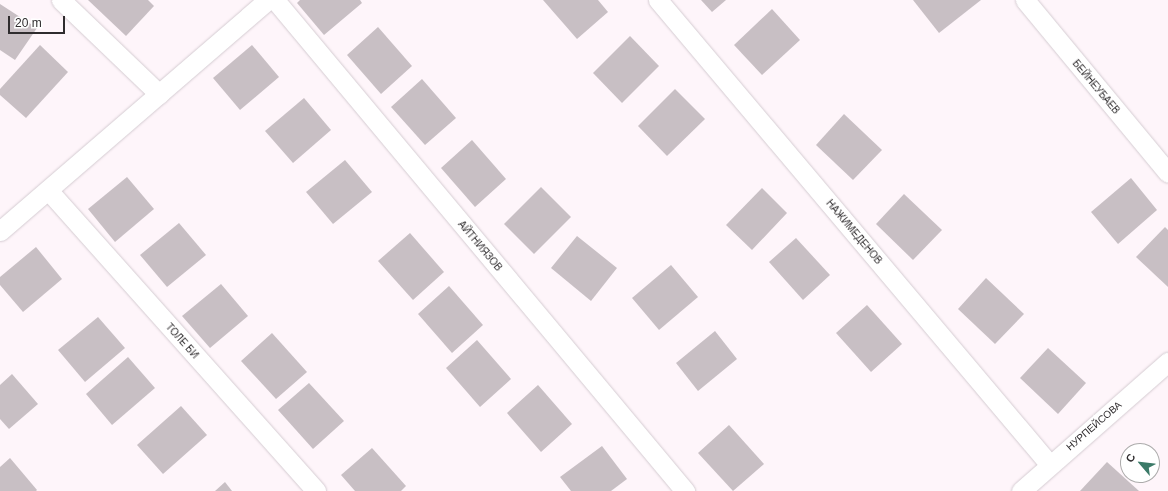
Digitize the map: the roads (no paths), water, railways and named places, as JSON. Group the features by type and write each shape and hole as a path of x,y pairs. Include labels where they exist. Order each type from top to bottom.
{"street":[{"path":"61,0 159,94"},
{"path":"0,231 268,0"},
{"name":"АЙТНИЯЗОВ","path":"275,0 685,491"},
{"name":"НАЖИМЕДЕНОВ","path":"658,0 1050,465"},
{"name":"БЕЙНЕУБАЕВ","path":"1025,0 1168,173"},
{"name":"ТОЛЕ БИ","path":"48,190 316,491"},
{"name":"НУРПЕЙСОВА","path":"1020,491 1168,362"}]}
